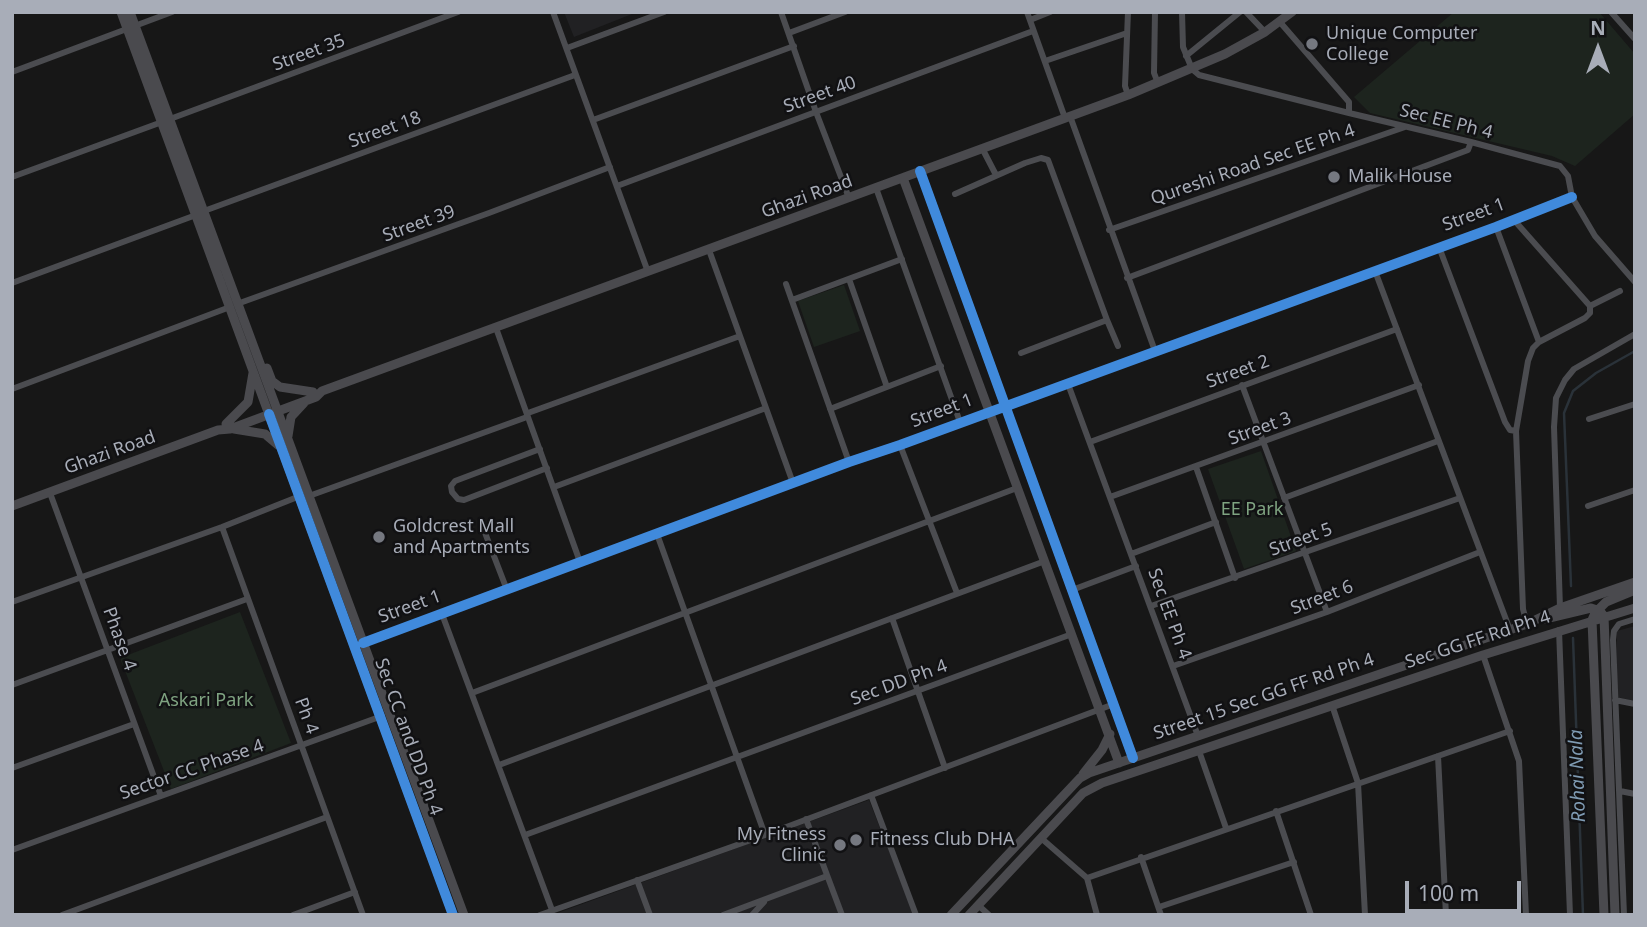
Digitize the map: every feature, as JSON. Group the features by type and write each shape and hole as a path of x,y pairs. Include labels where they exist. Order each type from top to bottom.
{"main road":[{"path":"121,12 131,27 272,410"},
{"path":"130,12 131,27"},
{"name":"Ghazi Road","path":"12,506 1128,95 1225,54 1265,32 1292,12"},
{"path":"920,171 1133,758"},
{"path":"903,177 1119,762"},
{"path":"256,366 266,366 272,381 279,387 315,394"},
{"path":"225,428 251,396 256,366"},
{"path":"288,440 291,417 315,394"},
{"name":"Sec CC and DD Ph 4","path":"272,410 288,440 305,496 453,915"},
{"name":"Sec CC and DD Ph 4","path":"272,410 282,449 305,496 363,643 464,915"},
{"path":"225,428 265,435 282,449"},
{"name":"Street 15 Sec GG FF Rd Ph 4","path":"951,915 1080,778 1119,762 1527,624 1560,608 1635,582"},
{"path":"1615,915 1616,814 1601,613 1609,600 1635,590"},
{"path":"1541,619 1556,618 1587,608 1601,613 1635,608"},
{"name":"Sec GG FF Rd Ph 4","path":"969,915 1091,788 1592,620 1601,613"},
{"path":"1592,620 1604,915"},
{"path":"1080,778 1102,750 1110,734"}],"street":[{"path":"12,72 172,12"},
{"name":"Street 35","path":"12,177 458,12"},
{"path":"553,12 648,272"},
{"path":"567,48 664,12"},
{"path":"782,12 849,198"},
{"path":"789,33 845,12"},
{"path":"1027,12 1155,351"},
{"path":"1030,20 1051,12"},
{"path":"1128,12 1125,86 1128,95"},
{"path":"1155,12 1154,73 1158,83"},
{"path":"1182,12 1182,41 1192,69"},
{"path":"1186,55 1240,12"},
{"path":"1246,12 1265,32"},
{"path":"1611,12 1635,39"},
{"path":"1279,21 1349,102 1349,114"},
{"name":"Street 40","path":"617,186 1033,31"},
{"path":"1045,61 1127,33"},
{"path":"593,120 794,46"},
{"name":"Sec EE Ph 4","path":"1192,69 1199,75 1230,84 1560,166 1568,176 1572,197 1595,236 1635,282"},
{"name":"Street 18","path":"12,282 575,75"},
{"name":"Qureshi Road Sec EE Ph 4","path":"1110,230 1406,126"},
{"path":"1127,278 1468,150 1471,142"},
{"path":"982,148 996,175"},
{"path":"954,194 1041,158 1048,160 1118,346"},
{"name":"Street 39","path":"12,389 610,167"},
{"path":"876,188 960,422"},
{"name":"Street 1","path":"363,643 1572,197"},
{"path":"1514,220 1591,306 1591,313 1586,318 1539,342 1532,348 1528,360 1516,431 1522,609 1527,624"},
{"path":"1496,227 1539,342"},
{"path":"1439,247 1505,422 1510,430 1516,431"},
{"path":"709,250 793,483"},
{"path":"792,300 902,259"},
{"path":"1376,271 1510,630"},
{"path":"849,279 887,387"},
{"path":"786,284 849,462"},
{"path":"1591,306 1620,291"},
{"path":"1021,354 1107,320"},
{"path":"496,328 580,562"},
{"name":"Street 2","path":"1090,442 1397,329"},
{"path":"1560,608 1554,440 1556,398 1574,369 1635,334"},
{"path":"12,602 740,336"},
{"path":"830,409 941,366"},
{"name":"Sec EE Ph 4","path":"1068,384 1198,736"},
{"path":"1242,385 1326,612"},
{"name":"Street 3","path":"1110,497 1419,385"},
{"path":"1589,419 1635,404"},
{"path":"554,487 766,408"},
{"path":"1284,498 1438,441"},
{"path":"900,445 957,593"},
{"path":"540,449 455,481 451,486 452,492 456,498 464,500 547,468"},
{"path":"1196,467 1235,578"},
{"path":"472,693 683,612 930,523 1017,488"},
{"path":"1588,506 1635,490"},
{"name":"Phase 4","path":"50,493 161,796"},
{"name":"Street 5","path":"1151,607 1460,498"},
{"path":"1132,554 1216,522"},
{"path":"482,526 507,590"},
{"name":"Ph 4","path":"222,527 363,915"},
{"path":"657,534 765,835"},
{"name":"Street 6","path":"1173,666 1326,612 1480,552"},
{"path":"499,765 1045,561"},
{"path":"1072,590 1136,566"},
{"path":"12,685 247,599"},
{"path":"442,614 552,910"},
{"path":"892,618 945,768"},
{"path":"1624,915 1616,814 1620,791 1614,631 1619,624 1635,619"},
{"path":"1559,630 1570,915"},
{"name":"Sec DD Ph 4","path":"525,835 1072,634"},
{"path":"1483,655 1519,761 1526,915"},
{"path":"1615,700 1635,704"},
{"path":"540,915 806,820 1114,704"},
{"path":"1332,705 1358,783 1365,915"},
{"name":"Sector CC Phase 4","path":"12,850 382,716"},
{"path":"12,768 134,724"},
{"path":"1087,878 1141,857 1510,732"},
{"path":"1199,751 1226,828"},
{"path":"1438,756 1446,915"},
{"path":"1620,791 1635,794"},
{"path":"871,795 916,915"},
{"path":"1276,811 1311,915"},
{"path":"62,915 327,817"},
{"path":"806,820 840,913"},
{"path":"1041,838 1087,878 1097,915"},
{"path":"1141,857 1160,911 1294,862"},
{"path":"723,915 827,876"},
{"path":"637,880 650,915"},
{"path":"293,915 355,892"},
{"path":"752,915 765,901"},
{"path":"978,905 989,915"}],"shaded area":[{"path":"564,12 637,12 574,37"},
{"path":"1635,626 1635,701 1617,697 1616,673 1617,631"},
{"path":"869,800 914,915 552,915"}],"green space":[{"path":"1454,12 1599,12 1635,54 1635,114 1575,166 1552,156 1370,113 1354,97"},
{"path":"844,285 860,331 814,347 798,301"},
{"name":"EE Park","path":"1261,451 1296,551 1244,569 1208,469"},
{"name":"Askari Park","path":"240,612 291,743 171,789 120,658"}],"waterway":[{"name":"Rohai Nala","path":"1571,586 1564,413 1573,391 1596,373 1635,351"},
{"name":"Rohai Nala","path":"1573,638 1583,915"}],"cycle path":[{"path":"920,171 1133,758"},
{"path":"363,643 1572,197"},
{"path":"269,414 453,915"}],"place":[{"name":"Unique Computer College","path":"1312,44"},
{"name":"Malik House","path":"1334,177"},
{"name":"Goldcrest Mall and Apartments","path":"379,537"},
{"name":"Fitness Club DHA","path":"856,840"},
{"name":"My Fitness Clinic","path":"840,845"}]}
